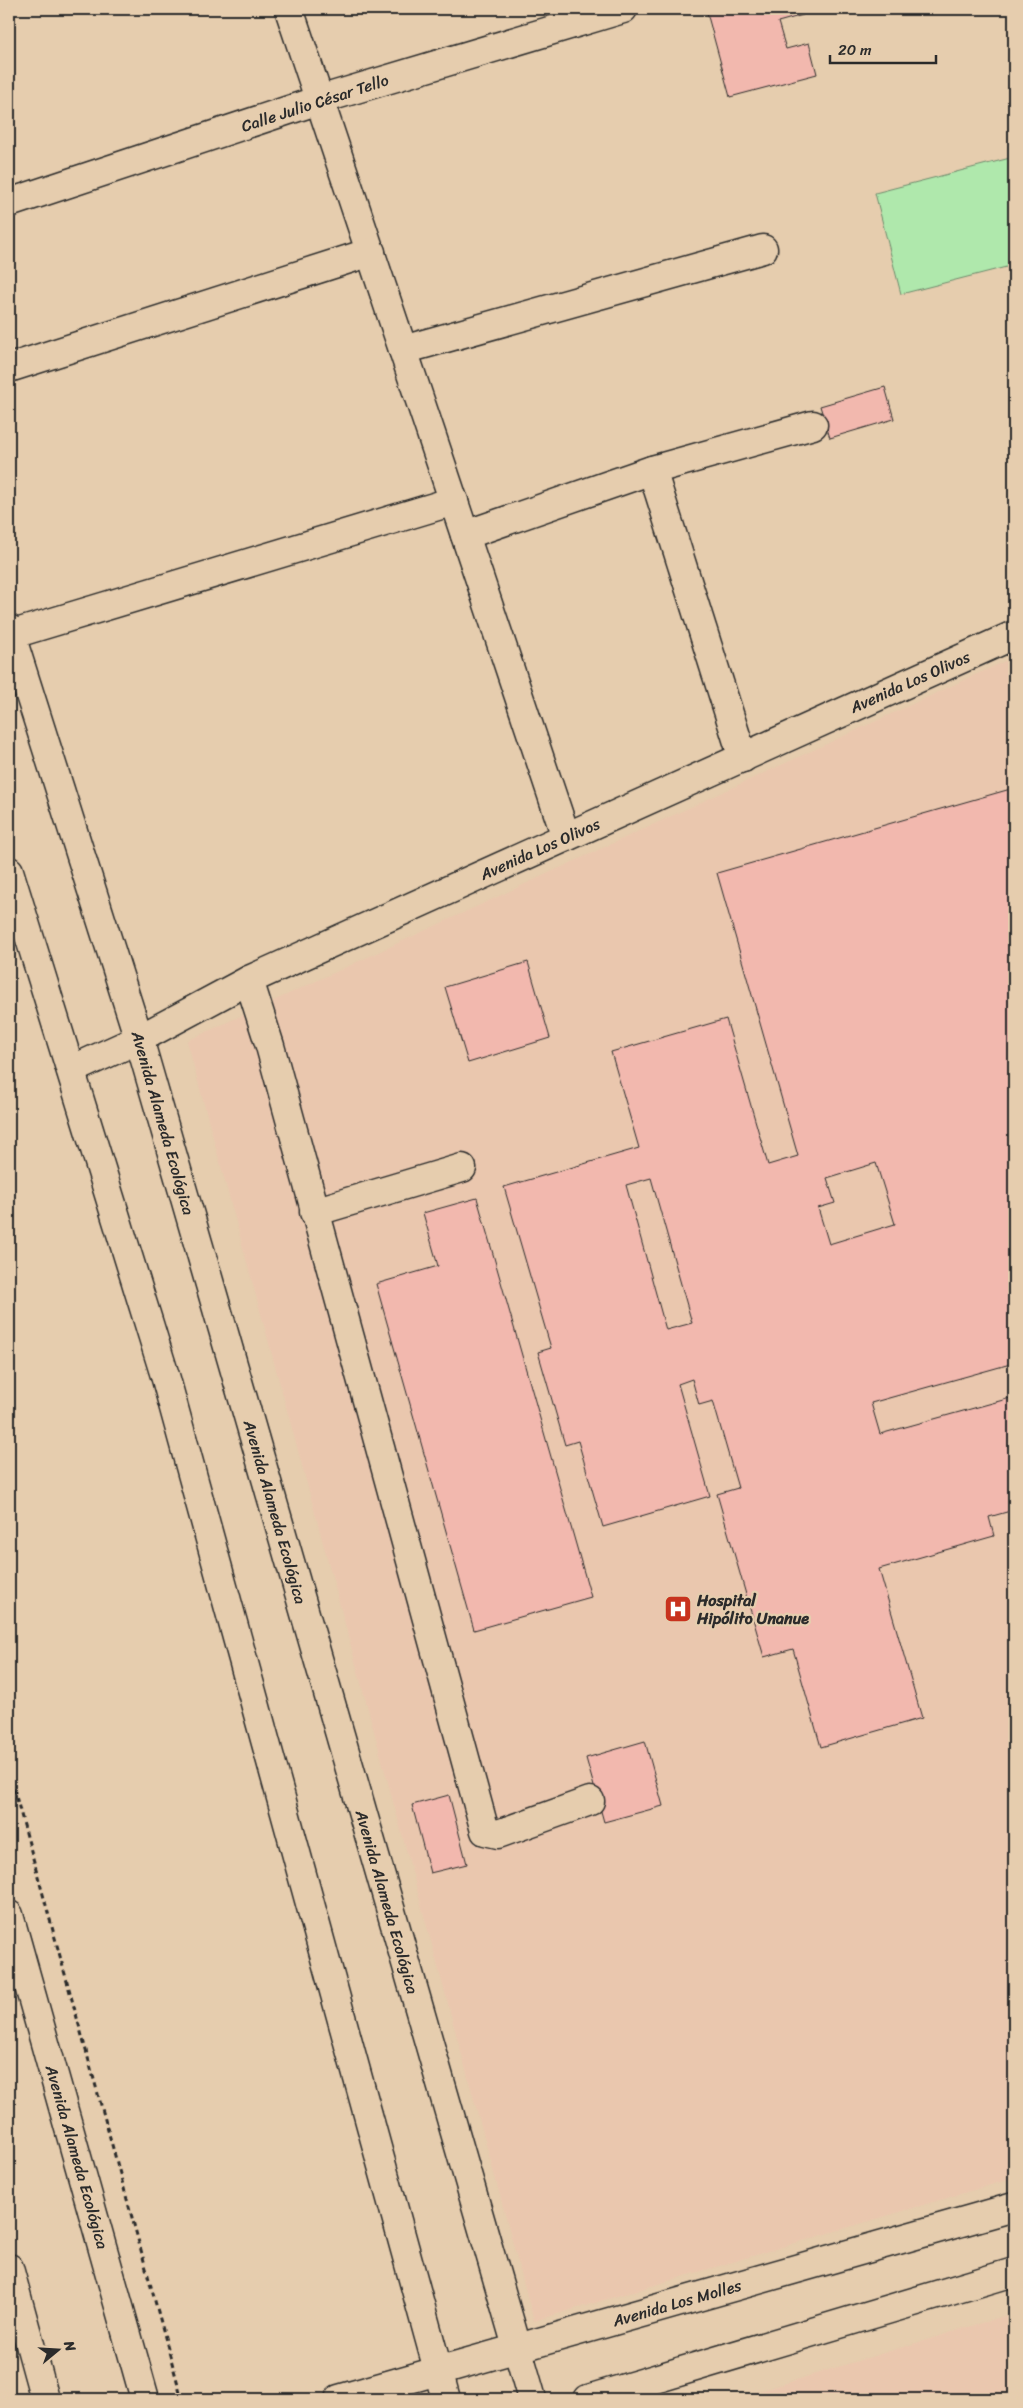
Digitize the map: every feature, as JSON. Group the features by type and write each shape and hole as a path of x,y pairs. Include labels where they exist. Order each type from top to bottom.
{"street":[{"path":"289,9 566,837"},
{"name":"Calle Julio César Tello","path":"9,203 320,100 623,9"},
{"path":"403,350 763,249"},
{"path":"9,368 371,252"},
{"path":"465,535 652,470 813,425"},
{"path":"652,470 743,758"},
{"path":"10,632 454,501"},
{"name":"Avenida Alameda Ecológica","path":"10,632 139,1039 532,2399"},
{"name":"Avenida Los Olivos","path":"71,1070 139,1039 249,980 1014,635"},
{"path":"9,871 166,1379 446,2399"},
{"path":"249,980 270,1046 485,1832 498,1834 590,1801"},
{"path":"314,1212 462,1168"},
{"name":"Avenida Alameda Ecológica","path":"9,1915 145,2399"},
{"name":"Avenida Los Molles","path":"339,2399 1014,2207"},
{"path":"9,2268 45,2399"},
{"path":"588,2399 1014,2272"}],"path":[{"path":"9,1770 182,2399"}],"shaded area":[{"name":"Hospital Hipólito Unanue","path":"1014,657 1014,2178 534,2321 187,1041"},
{"path":"1014,2313 1014,2399 734,2399"}],"green space":[{"path":"1014,157 1014,265 901,294 875,193"}],"building":[{"path":"706,9 801,9 803,15 778,22 786,49 809,43 817,74 730,97"},
{"path":"885,387 894,419 830,438 820,406"},
{"path":"1014,788 1014,1363 871,1403 880,1434 1014,1397 1014,1510 989,1517 994,1536 879,1569 922,1718 821,1747 793,1649 764,1657 717,1494 738,1488 713,1401 699,1405 692,1379 678,1384 710,1496 603,1527 578,1441 565,1445 538,1352 551,1348 504,1187 639,1148 611,1052 726,1019 768,1165 798,1156 717,873","holes":["876,1163 895,1224 829,1244 818,1208 835,1203 827,1178","651,1178 692,1323 666,1330 626,1185"]},
{"path":"528,962 550,1038 468,1063 445,987"},
{"path":"477,1198 591,1597 474,1630 376,1284 438,1266 423,1213"},
{"path":"645,1741 663,1806 604,1822 586,1758"},
{"path":"449,1795 467,1864 430,1873 412,1805"}],"place":[{"name":"Hospital Hipólito Unanue","path":"678,1609"}]}
